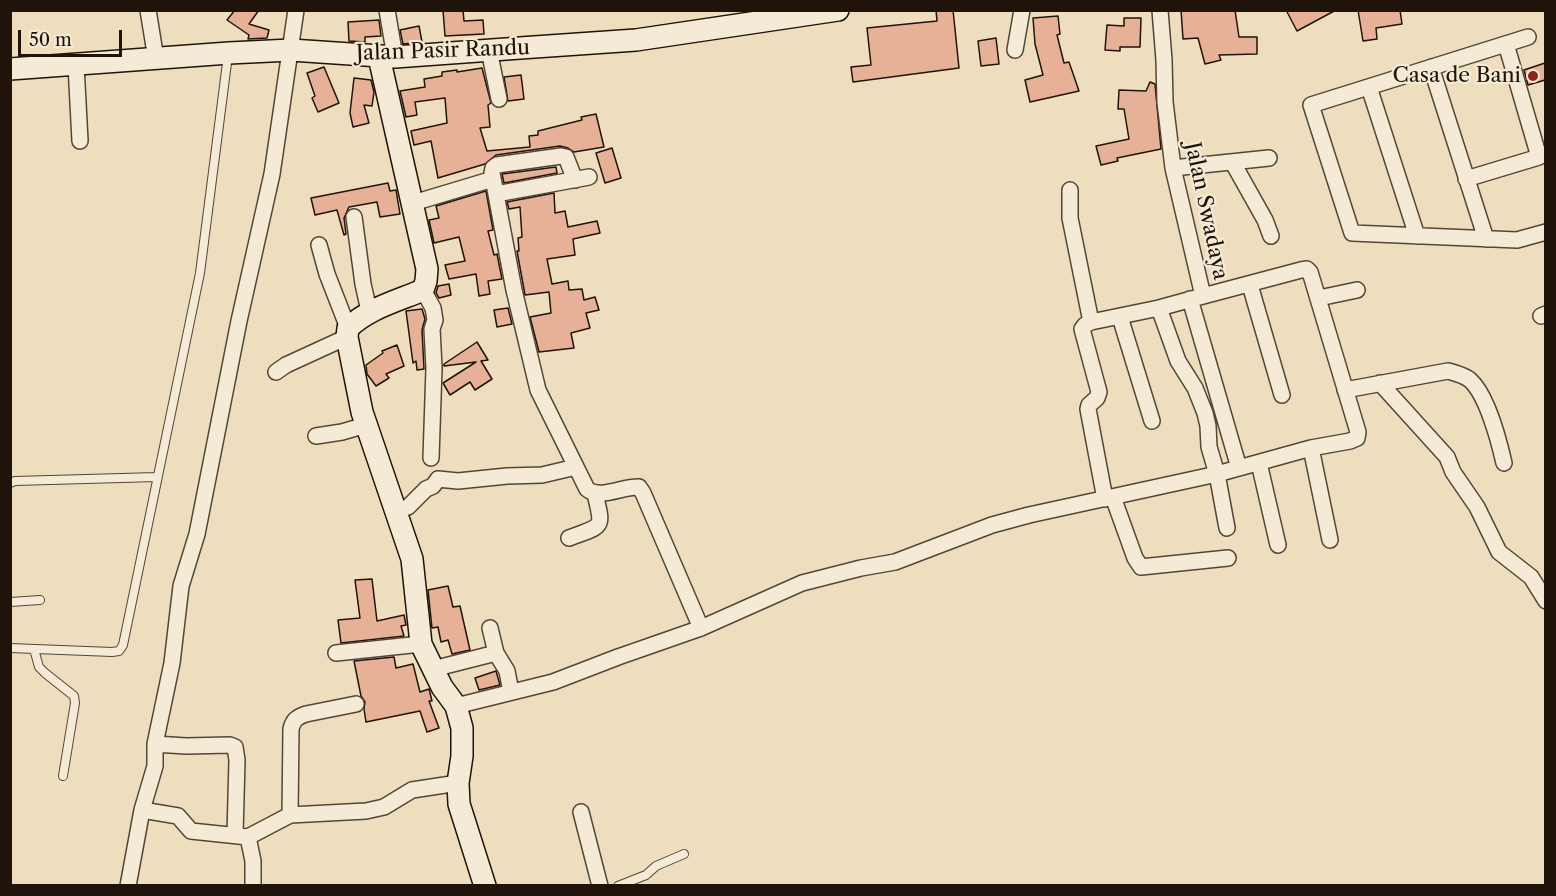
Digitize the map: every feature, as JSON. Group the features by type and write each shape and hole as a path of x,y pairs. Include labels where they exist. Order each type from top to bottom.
{"street":[{"path":"148,10 156,59"},
{"path":"128,885 142,810 152,779 155,744 172,663 181,586 197,534 239,321 272,174 296,10"},
{"path":"387,10 387,57 412,203 427,269 423,290 433,308 435,320 432,329 434,368 431,458"},
{"name":"Jalan Pasir Randu","path":"10,69 291,50 387,57 636,40 838,10"},
{"path":"1015,50 1022,10"},
{"name":"Jalan Swadaya","path":"1091,322 1159,308 1197,297 1173,168 1164,102 1164,60 1160,10"},
{"path":"1528,37 1311,105 1352,233 1517,240 1545,232"},
{"path":"1466,179 1539,156 1506,44"},
{"path":"489,50 499,99"},
{"path":"76,65 80,141"},
{"path":"1431,67 1486,239"},
{"path":"1370,87 1417,236"},
{"path":"412,203 495,187 582,179 566,157 561,156 497,165 493,168 495,187 514,290 538,390 587,489 595,494 632,486 639,487 701,628"},
{"path":"1173,168 1269,158"},
{"path":"1233,163 1266,220 1271,236"},
{"path":"1070,190 1070,218 1091,322 1085,325 1082,334 1099,392 1088,409 1109,498 1141,567 1228,558"},
{"path":"354,217 369,312"},
{"path":"319,245 348,332 354,379 366,425 412,559 421,644 433,669 456,706 463,740 458,783 461,812 485,885"},
{"path":"456,706 553,682 701,628 802,583 895,562 992,525 1217,474 1356,438 1358,432 1319,298 1310,272 1307,270 1197,297 1239,468"},
{"path":"1250,285 1282,395"},
{"path":"276,372 348,332 369,312 423,290"},
{"path":"1319,298 1357,290"},
{"path":"1159,308 1178,361 1195,388 1205,412 1209,447 1217,474 1227,528"},
{"path":"1120,317 1152,421"},
{"path":"1345,390 1448,371 1470,380 1485,403 1504,463"},
{"path":"1380,383 1447,457 1453,472 1476,507 1499,552 1531,577 1545,601"},
{"path":"316,436 366,425"},
{"path":"1311,448 1330,540"},
{"path":"1259,463 1278,545"},
{"path":"396,511 408,507 438,479 458,481 542,475 576,467"},
{"path":"569,538 594,528 600,523 595,494"},
{"path":"490,628 496,653 507,671 511,692"},
{"path":"336,653 421,644"},
{"path":"433,669 496,653"},
{"path":"290,815 293,722 306,714 356,704"},
{"path":"155,744 230,745 235,747 242,836 253,861 253,885"},
{"path":"142,810 178,816 191,831 242,836 290,815 366,811 384,807 412,790 458,783"},
{"path":"581,812 600,885"}],"lane":[{"path":"10,648 112,652 119,651 123,645 200,273 229,53"},
{"path":"10,483 157,477"},
{"path":"10,602 40,600"},
{"path":"34,649 39,667 74,696 75,703 63,776"},
{"path":"618,885 646,875 656,866 684,854"}],"building":[{"path":"235,10 259,10 249,24 269,30 267,38 248,39 249,35 227,20"},
{"path":"443,10 463,10 464,21 483,20 484,34 445,36"},
{"path":"936,10 953,10 959,68 853,82 851,67 871,65 867,28 937,21"},
{"path":"1181,10 1235,10 1239,37 1257,37 1257,54 1219,55 1221,60 1205,64 1198,38 1183,39"},
{"path":"1286,10 1336,10 1297,31"},
{"path":"1358,10 1400,10 1402,24 1376,28 1377,39 1363,41"},
{"path":"1058,16 1060,34 1057,35 1064,63 1069,62 1079,91 1030,102 1025,80 1043,75 1035,44 1033,18"},
{"path":"1124,18 1141,18 1140,47 1120,47 1120,51 1105,50 1107,25 1124,26"},
{"path":"379,20 381,36 365,37 365,42 349,41 348,22"},
{"path":"419,26 422,42 403,44 400,30"},
{"path":"996,38 999,64 981,66 978,41"},
{"name":"Casa de Bani","path":"1545,63 1545,80 1528,85 1524,70"},
{"path":"324,67 339,103 318,112 312,98 315,96 307,73"},
{"path":"482,68 491,103 488,105 490,127 480,128 487,151 530,147 529,136 538,135 538,131 582,120 581,117 596,114 604,147 574,152 560,146 496,155 485,164 438,178 431,141 414,145 411,131 447,123 445,98 415,102 417,115 406,117 400,91 425,87 424,79 442,76 442,72"},
{"path":"521,75 524,99 508,101 504,77"},
{"path":"354,78 371,80 374,92 372,106 364,105 369,123 353,127 350,113"},
{"path":"1150,82 1155,84 1161,149 1117,158 1118,161 1101,165 1096,146 1129,139 1124,109 1118,109 1119,90 1146,91"},
{"path":"612,148 621,178 605,183 596,153"},
{"path":"556,167 557,173 504,183 502,174"},
{"path":"388,183 390,191 396,190 400,214 380,217 377,202 349,207 344,218 346,234 344,235 337,210 315,215 311,198"},
{"path":"486,191 493,230 488,231 494,255 497,254 502,279 488,281 490,294 479,296 476,274 449,279 445,265 465,261 459,237 434,243 429,220 439,218 436,206"},
{"path":"554,193 555,213 565,211 568,227 597,221 600,233 573,239 575,255 547,259 552,284 568,281 569,290 582,289 584,300 595,297 599,310 586,313 590,328 571,333 574,348 539,352 530,317 551,313 549,292 525,295 517,251 519,251 518,238 522,237 520,207 509,209 507,202"},
{"path":"449,284 451,295 439,298 436,293 438,286"},
{"path":"508,308 512,324 497,327 494,310"},
{"path":"422,309 425,319 422,330 424,369 417,370 416,361 413,363 406,311"},
{"path":"477,342 488,360 481,361 492,379 475,390 470,382 450,395 443,383 476,362 444,366 444,364"},
{"path":"397,345 404,366 386,374 389,378 376,386 367,374 366,365 383,353 382,351"},
{"path":"372,579 377,621 404,615 406,625 401,626 404,636 341,643 338,620 360,618 355,580"},
{"path":"448,586 453,607 460,606 470,650 452,654 448,640 441,642 438,627 432,628 428,590"},
{"path":"394,657 396,668 413,664 420,692 429,689 432,701 429,701 439,728 427,732 420,711 366,722 365,702 361,696 354,661"},
{"path":"496,671 500,685 479,690 475,678"}],"place":[{"name":"Casa de Bani","path":"1533,76"}]}
